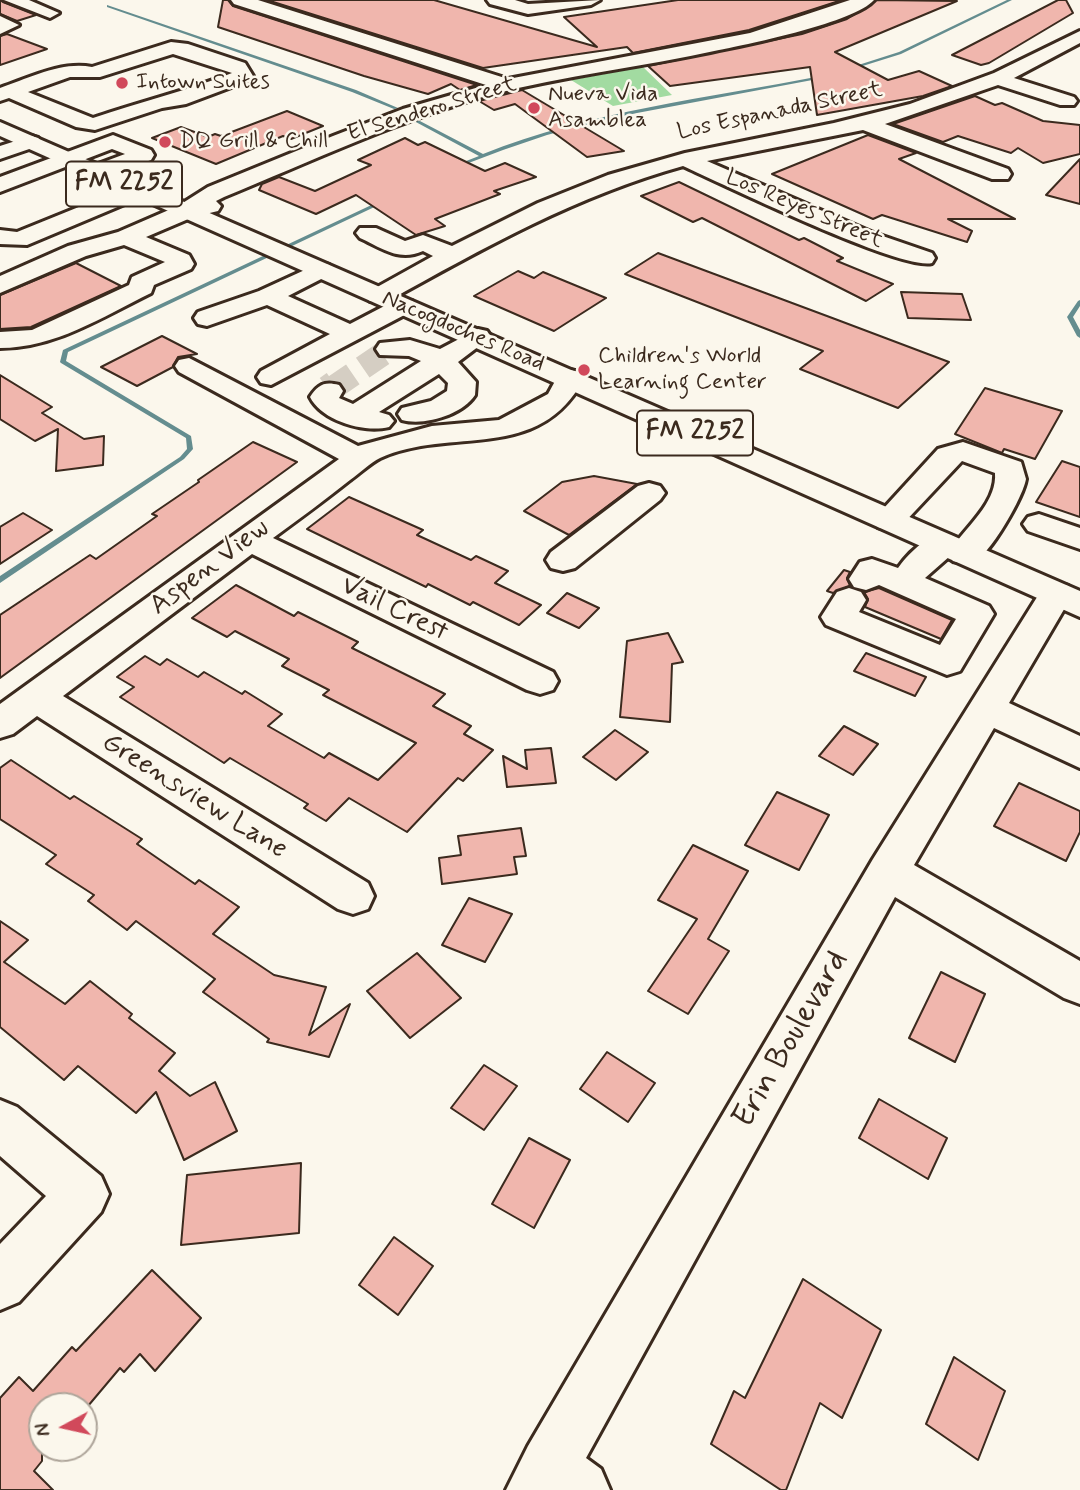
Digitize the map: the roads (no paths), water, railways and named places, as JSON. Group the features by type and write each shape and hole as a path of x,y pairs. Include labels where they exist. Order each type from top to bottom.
{"street":[{"path":"13,0 50,13"},
{"path":"240,0 507,85"},
{"path":"496,0 528,9 591,0"},
{"name":"El Sendero Street","path":"0,285 77,251 127,237 186,211 215,205 239,194 249,181 371,126 507,85 747,41 822,19 865,0"},
{"path":"0,21 10,24 0,29"},
{"name":"Los Espanada Street","path":"271,377 351,334 452,255 551,203 619,178 685,159 864,124 919,108 999,79 1080,36"},
{"path":"171,48 238,66 243,76 179,100 159,102 95,124 83,123 6,93 66,72 93,73 171,48"},
{"path":"199,71 224,62"},
{"path":"999,79 1067,101"},
{"path":"159,102 138,94 175,80"},
{"path":"864,124 1000,174"},
{"name":"Nacogdoches Road","path":"0,128 1068,599"},
{"path":"0,186 113,141 143,156 99,173 71,189 94,209"},
{"path":"0,153 31,142"},
{"name":"Los Reyes Street","path":"685,159 863,237 923,258"},
{"path":"0,237 19,240 138,190"},
{"path":"368,233 405,250 423,242 452,255"},
{"path":"123,274 182,264 180,260 127,237"},
{"path":"0,340 28,340 41,336 142,288 123,274 77,251"},
{"path":"207,318 268,296 314,267"},
{"path":"268,296 351,334"},
{"path":"402,417 442,360 478,337"},
{"path":"329,391 325,393 325,401 402,417 455,401 463,387 456,374 442,360 404,347 390,349"},
{"path":"189,366 359,458"},
{"name":"Aspen View","path":"0,724 359,458 394,443 402,417 483,433 509,427 559,398 570,378"},
{"path":"889,520 949,455 964,451 1010,468 1013,478 1009,492 954,549 917,565 905,583"},
{"path":"563,560 649,493"},
{"path":"1039,524 1080,539"},
{"name":"Vail Crest","path":"248,539 540,681"},
{"path":"947,662 977,614 905,583 856,592 947,662 994,697 1080,753"},
{"name":"Erin Boulevard","path":"555,1482 888,871 994,697 1068,599"},
{"name":"Greensview Lane","path":"36,697 353,896"},
{"path":"888,871 1080,984"},
{"path":"0,1124 83,1194 0,1283"}],"waterway":[{"path":"851,68 900,53 1010,0"},
{"path":"108,6 396,108"},
{"path":"458,166 546,134 591,122 821,77"},
{"path":"416,121 483,156"},
{"path":"0,580 182,458 190,449 189,437 63,362 65,351 382,202"},
{"path":"1080,302 1070,317 1080,336"}],"tunnel":[{"path":"333,388 390,349"},
{"path":"329,391 336,386"}],"place":[{"name":"Intown Suites","path":"122,83"},
{"name":"Nueva Vida Asamblea","path":"534,108"},
{"name":"DQ Grill & Chill","path":"165,142"},
{"name":"Children's World Learning Center","path":"584,370"}]}
